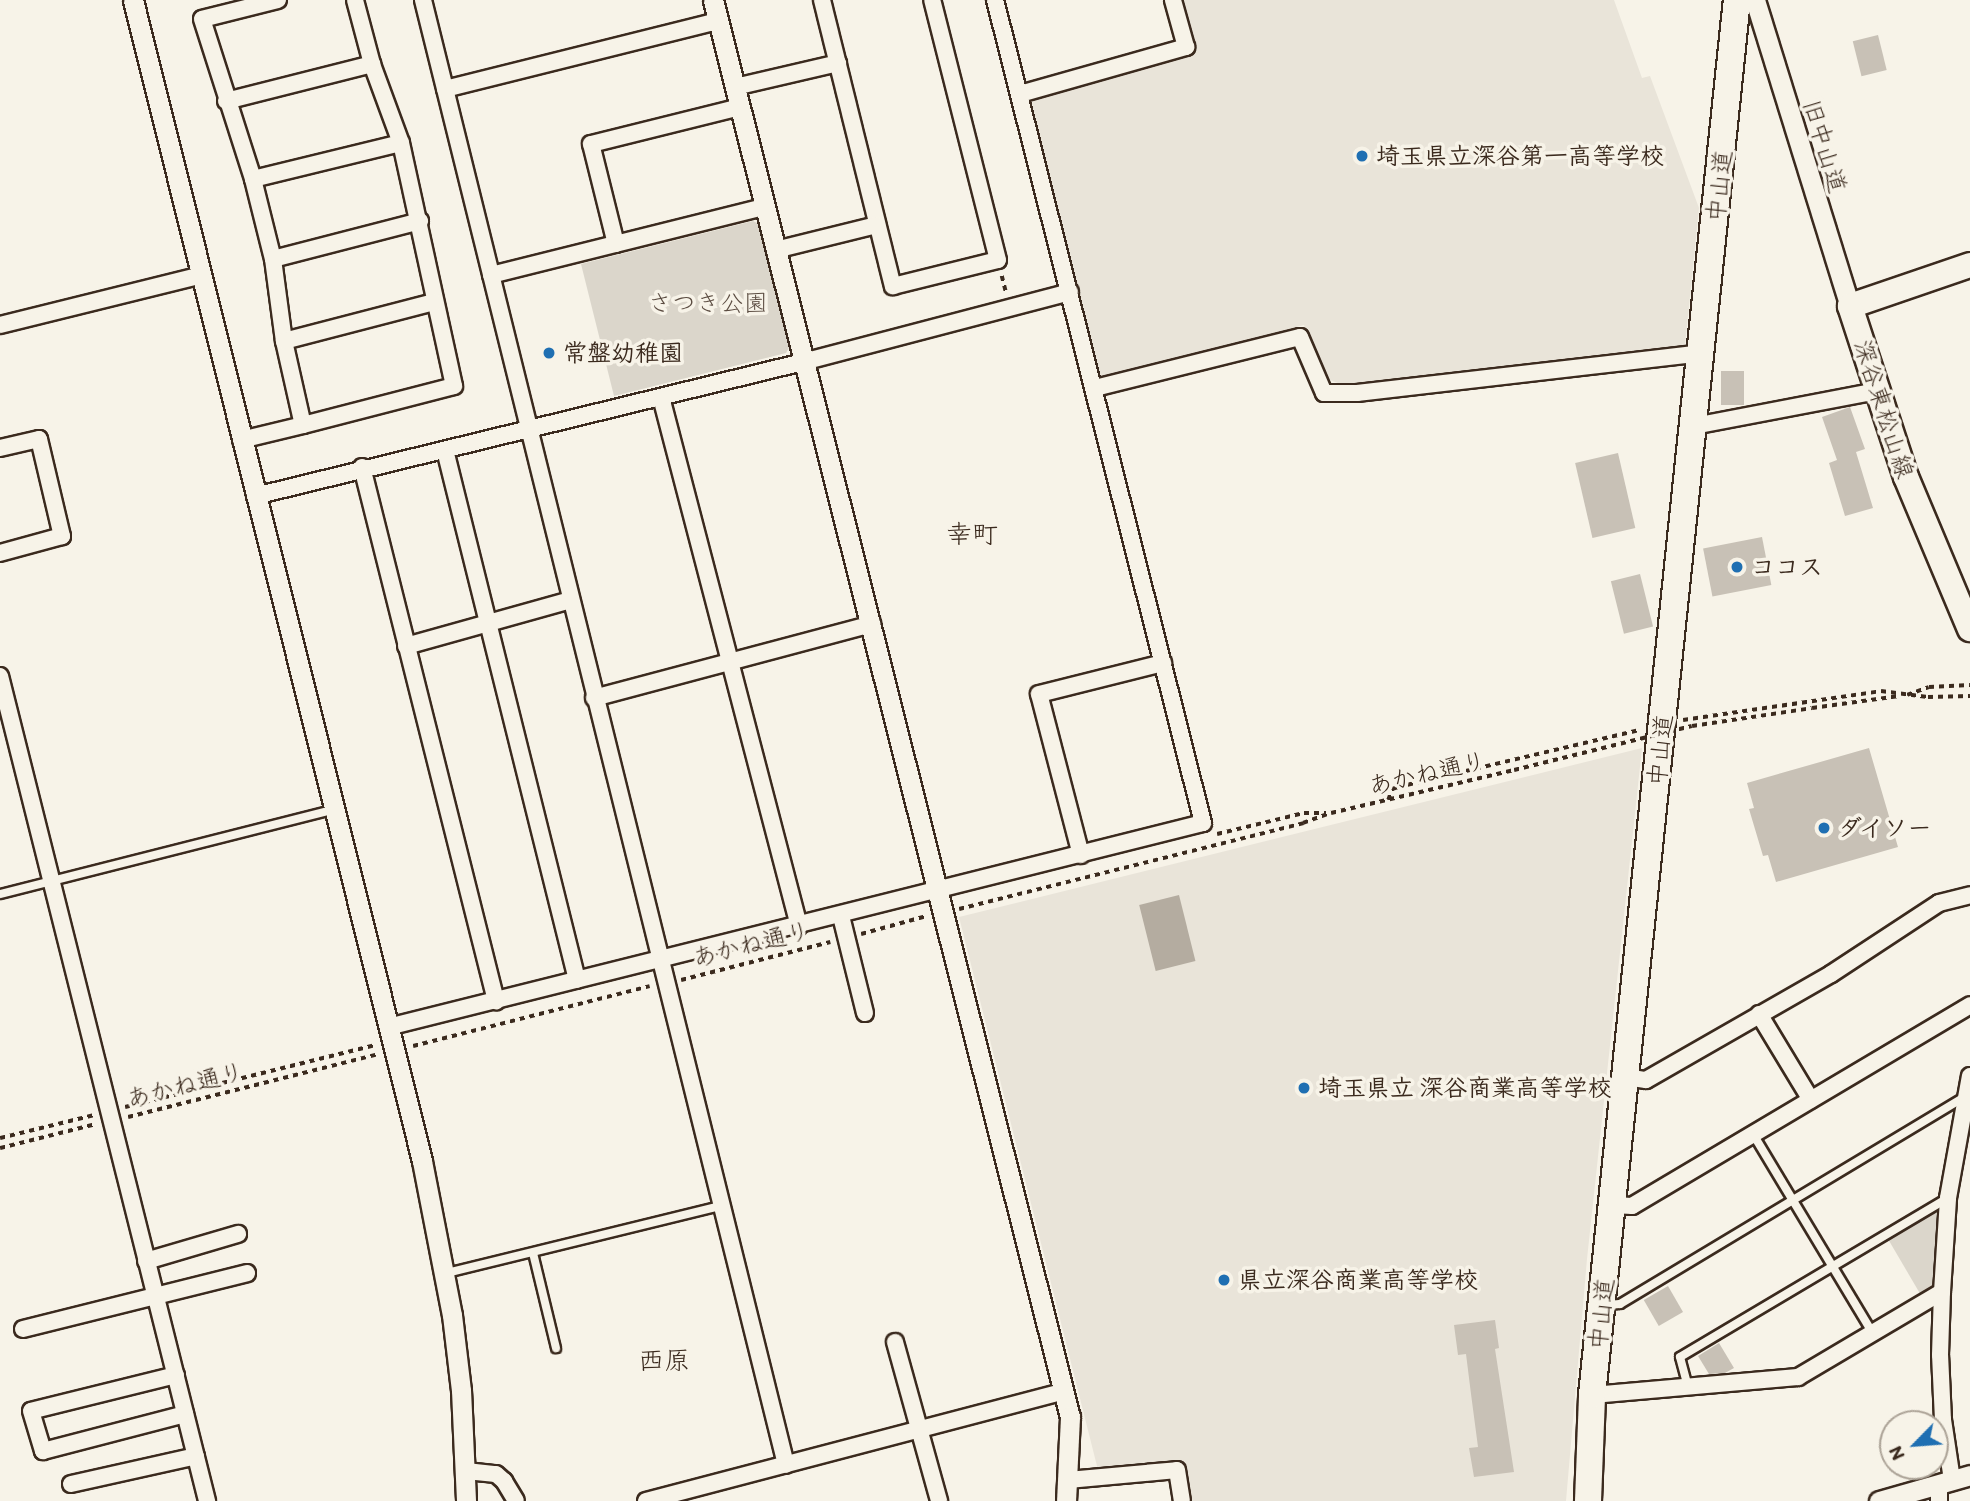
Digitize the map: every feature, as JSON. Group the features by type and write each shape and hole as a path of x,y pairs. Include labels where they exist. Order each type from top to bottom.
{"highway":[{"name":"中山道","path":"1588,1501 1592,1395 1737,0"}],"main road":[{"path":"1850,306 1970,265"},
{"name":"深谷東松山線","path":"1850,306 1930,541 1970,629"}],"street":[{"path":"133,0 447,1273 461,1390 466,1501"},
{"path":"278,0 202,19 253,179 273,259 284,341 303,425"},
{"path":"241,440 454,386 434,302 421,221 401,143 372,64 355,0"},
{"path":"423,0 786,1465"},
{"path":"713,0 1064,1391 1071,1434 1066,1501"},
{"path":"822,0 893,286 998,260 933,0"},
{"path":"388,1027 841,916 1203,823 995,0"},
{"path":"1020,94 1186,47 1173,0"},
{"name":"旧中山道","path":"1755,0 1850,306"},
{"path":"445,89 718,21"},
{"path":"735,87 838,63"},
{"path":"226,101 372,64"},
{"path":"616,244 591,145 740,107"},
{"path":"253,179 401,143"},
{"path":"491,275 764,206"},
{"path":"273,259 421,221"},
{"path":"775,250 877,225"},
{"path":"0,325 202,275"},
{"path":"255,496 362,467 445,450 803,362 1070,292"},
{"path":"284,341 434,302"},
{"path":"1095,388 1300,337 1324,393 1357,393 1701,353"},
{"path":"1694,426 1878,391"},
{"path":"661,397 799,926"},
{"path":"0,448 39,439 62,536 0,553"},
{"path":"445,450 577,981"},
{"path":"362,467 496,1001"},
{"path":"406,646 571,600"},
{"path":"594,698 872,624"},
{"path":"1081,855 1039,694 1163,663"},
{"path":"0,676 207,1501"},
{"path":"1626,1077 1646,1080 1889,939 1939,903 1970,895"},
{"path":"841,916 864,1013"},
{"path":"1613,1205 1632,1206 1970,1005"},
{"path":"1759,1014 1811,1100"},
{"path":"1879,1501 1950,1485 1940,1355 1942,1292 1948,1198 1970,1076"},
{"path":"146,1261 238,1234"},
{"path":"23,1329 247,1273"},
{"path":"1592,1395 1798,1377 1942,1292"},
{"path":"895,1342 939,1501"},
{"path":"176,1376 32,1410 43,1451 185,1414"},
{"path":"646,1501 1064,1391"},
{"path":"71,1484 196,1456"},
{"path":"1068,1480 1177,1470 1182,1501"},
{"path":"466,1471 496,1474 504,1480 516,1501"}],"lane":[{"path":"0,894 333,810"},
{"path":"1602,1305 1620,1304 1966,1096"},
{"path":"1753,1134 1872,1332"},
{"path":"1688,1388 1680,1357 1948,1198"},
{"path":"447,1273 720,1206"},
{"path":"533,1253 556,1348"}],"path":[{"path":"998,260 1010,306"},
{"name":"あかね通り","path":"1905,695 1929,687 1970,685"},
{"path":"1678,722 1881,691 1905,695"},
{"name":"あかね通り","path":"962,908 1692,726 1905,695 1970,696"},
{"path":"1387,800 1392,789 1398,787 1635,730 1648,731"},
{"path":"855,934 930,915"},
{"name":"あかね通り","path":"673,980 837,938"},
{"path":"407,1047 656,985"},
{"name":"あかね通り","path":"0,1148 375,1045"},
{"name":"あかね通り","path":"0,1138 110,1116 377,1054"}],"shaded area":[{"name":"埼玉県立深谷第一高等学校","path":"1183,0 1614,0 1642,78 1650,76 1699,208 1685,345 1343,385 1325,378 1304,325 1106,378 1099,374 1032,104 1036,96 1196,52"},
{"name":"埼玉県立 深谷商業高等学校","path":"1642,748 1587,1259 1566,1501 1188,1501 1182,1460 1098,1470 959,917"},
{"path":"1179,895 1195,961 1156,971 1139,905"}],"green space":[{"name":"さつき公園","path":"753,221 759,224 791,344 786,353 614,396 581,264"},
{"path":"1937,1210 1943,1214 1940,1283 1922,1297 1888,1239"}],"building":[{"path":"1878,35 1887,70 1861,76 1853,41"},
{"path":"1721,371 1744,371 1744,405 1721,405"},
{"path":"1850,407 1865,449 1856,452 1873,508 1845,516 1829,463 1837,460 1822,417"},
{"path":"1618,453 1635,528 1592,538 1575,463"},
{"name":"ココス","path":"1762,537 1771,585 1712,597 1703,548"},
{"path":"1640,574 1653,626 1624,634 1611,581"},
{"name":"ダイソー","path":"1869,748 1898,847 1776,882 1768,855 1763,856 1749,809 1754,808 1747,783"},
{"path":"1668,1286 1683,1312 1659,1326 1644,1300"},
{"path":"1495,1320 1499,1348 1495,1349 1514,1472 1474,1477 1469,1448 1478,1447 1466,1354 1458,1355 1454,1325"},
{"path":"1719,1343 1734,1368 1725,1373 1709,1374 1698,1356"}],"place":[{"name":"埼玉県立深谷第一高等学校","path":"1362,156"},
{"name":"常盤幼稚園","path":"549,353"},
{"name":"ココス","path":"1737,567"},
{"name":"ダイソー","path":"1824,828"},
{"name":"埼玉県立 深谷商業高等学校","path":"1304,1088"},
{"name":"県立深谷商業高等学校","path":"1224,1280"}],"district":[{"name":"幸町","path":"972,535"},
{"name":"西原","path":"664,1361"}]}
